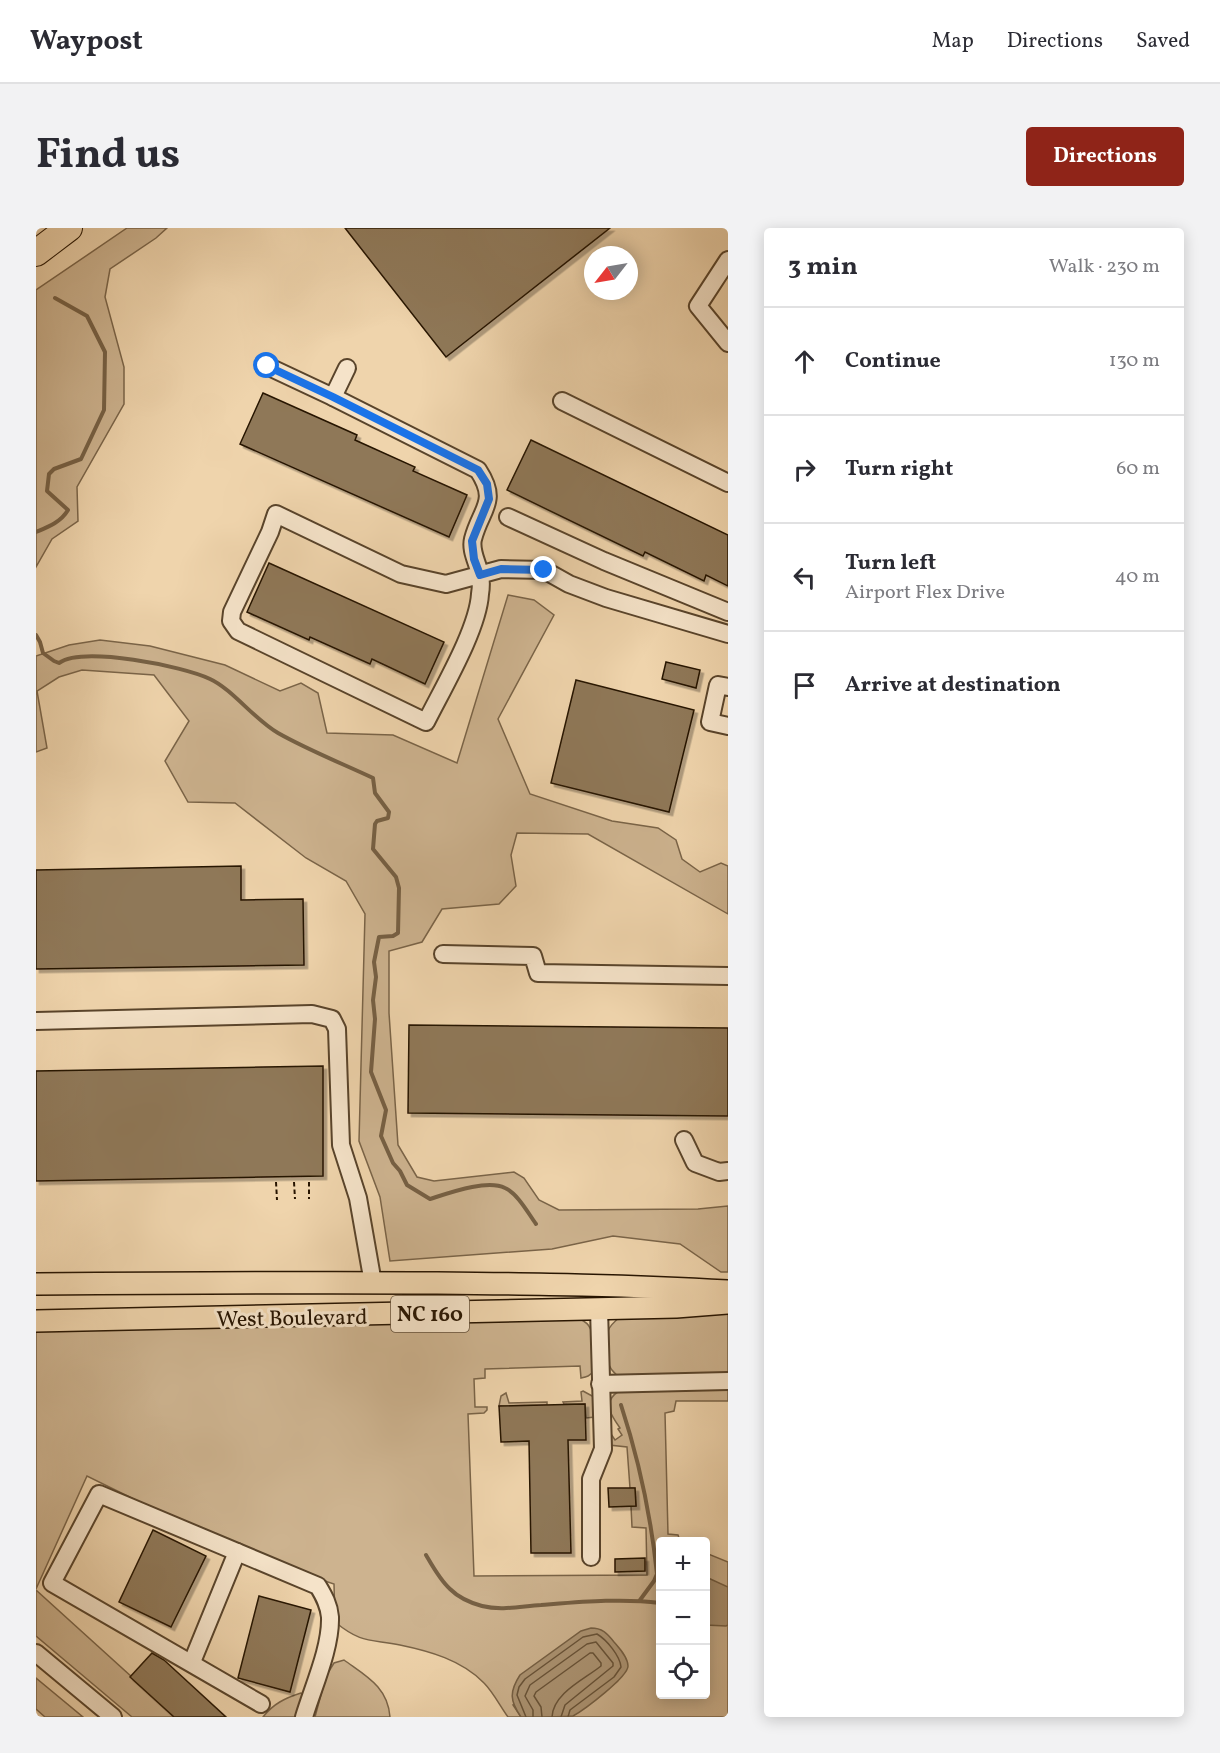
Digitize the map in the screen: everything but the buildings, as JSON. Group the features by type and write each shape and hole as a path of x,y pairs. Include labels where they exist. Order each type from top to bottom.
{"highway":[{"path":"36,253 69,228"}],"main road":[{"name":"West Boulevard","path":"36,1284 373,1283 639,1287 728,1291"},
{"name":"West Boulevard","path":"36,1321 676,1307 728,1303"}],"street":[{"path":"728,260 698,306 728,343"},
{"path":"267,366 478,470 487,484 489,499 472,541 474,559 480,575 480,595 472,628 426,722 238,631 231,621 232,612 270,532 276,514 401,574 446,584 480,575 501,569 544,570 568,584 606,598 728,634"},
{"path":"333,397 347,368"},
{"path":"562,401 728,483"},
{"path":"508,517 614,565 728,612"},
{"path":"728,687 718,685 710,722 728,726"},
{"path":"444,954 533,956 538,973 728,976"},
{"path":"36,1021 312,1014 332,1019 337,1029 341,1145 358,1198 373,1283"},
{"path":"684,1140 695,1163 719,1172 728,1171"},
{"path":"591,1557 591,1479 603,1449 598,1309"},
{"path":"600,1384 728,1381"},
{"path":"261,1704 52,1583 99,1494 318,1586 326,1599 330,1615 329,1637 304,1717"},
{"path":"192,1662 237,1552"},
{"path":"36,1653 113,1717"}],"path":[{"path":"276,1182 277,1200"},
{"path":"294,1182 295,1199"},
{"path":"309,1182 309,1199"}],"shaded area":[{"path":"127,228 167,228 110,269 105,297 124,367 124,404 77,487 78,521 52,539 36,567 36,290"},
{"path":"508,595 534,600 554,615 498,719 530,794 612,821 658,828 676,840 682,859 700,872 721,863 728,866 728,914 588,834 517,833 511,855 516,886 499,904 442,909 422,942 389,951 389,1013 398,1145 417,1177 434,1181 514,1172 524,1178 539,1200 559,1210 698,1209 728,1206 728,1272 721,1272 680,1244 613,1236 552,1249 390,1261 380,1197 359,1141 365,914 346,881 306,858 235,803 188,802 165,761 189,721 154,675 82,670 59,677 37,691 47,748 36,752 36,656 69,645 100,640 150,646 225,665 280,691 301,683 318,693 327,733 393,735 457,763"},
{"path":"728,1312 728,1373 621,1377 611,1369 608,1363 605,1350 606,1336 610,1327 620,1317"},
{"path":"580,1319 584,1321 593,1337 594,1362 590,1375 581,1378 580,1366 485,1369 485,1378 474,1379 475,1407 487,1407 487,1410 484,1413 468,1414 474,1576 647,1575 646,1528 632,1527 631,1506 636,1506 635,1488 630,1488 627,1447 609,1445 608,1437 611,1434 615,1440 622,1435 609,1408 611,1399 619,1391 728,1387 728,1401 676,1401 674,1411 665,1413 668,1534 679,1537 656,1537 656,1699 710,1699 710,1555 728,1562 728,1717 571,1717 618,1681 513,1705 521,1717 508,1717 484,1683 455,1662 422,1650 366,1639 344,1629 335,1622 334,1584 310,1576 282,1572 87,1476 36,1589 36,1329"},
{"path":"581,1392 594,1397 595,1417 586,1418 585,1404 564,1404 563,1402 582,1401"},
{"path":"506,1393 509,1403 547,1402 547,1405 499,1406 501,1396"},
{"path":"36,1590 176,1717 132,1717 36,1636"},
{"path":"344,1660 368,1677 380,1690 385,1698 390,1717 315,1717 326,1676 334,1663"},
{"path":"36,1678 83,1717 45,1717 36,1709"},
{"path":"301,1693 304,1697 298,1717 263,1717 280,1702"}],"water":[{"path":"710,1579 728,1587 728,1625 710,1625"},
{"path":"591,1628 607,1634 625,1656 628,1666 621,1678 573,1716 521,1717 512,1696 520,1675 581,1631"}],"waterway":[{"path":"36,532 58,521 68,510 47,491 49,474 54,469 81,459 104,410 105,352 87,316 55,298"},
{"path":"36,635 43,653 59,663 71,658 110,657 157,664 210,679 227,690 278,733 373,778 375,793 389,812 388,818 377,821 375,824 373,849 396,877 399,888 398,933 393,936 379,937 374,962 375,1019 371,1072 386,1110 381,1136 393,1163 407,1185 430,1199 478,1186 497,1186 510,1191 536,1224"},
{"path":"621,1405 644,1489 657,1574 640,1600"},
{"path":"426,1555 450,1589 457,1595 482,1606 504,1608 616,1601 656,1603"}],"route":[{"path":"267,366 478,470 487,484 489,499 472,541 474,559 480,575 501,569 544,570"}]}
